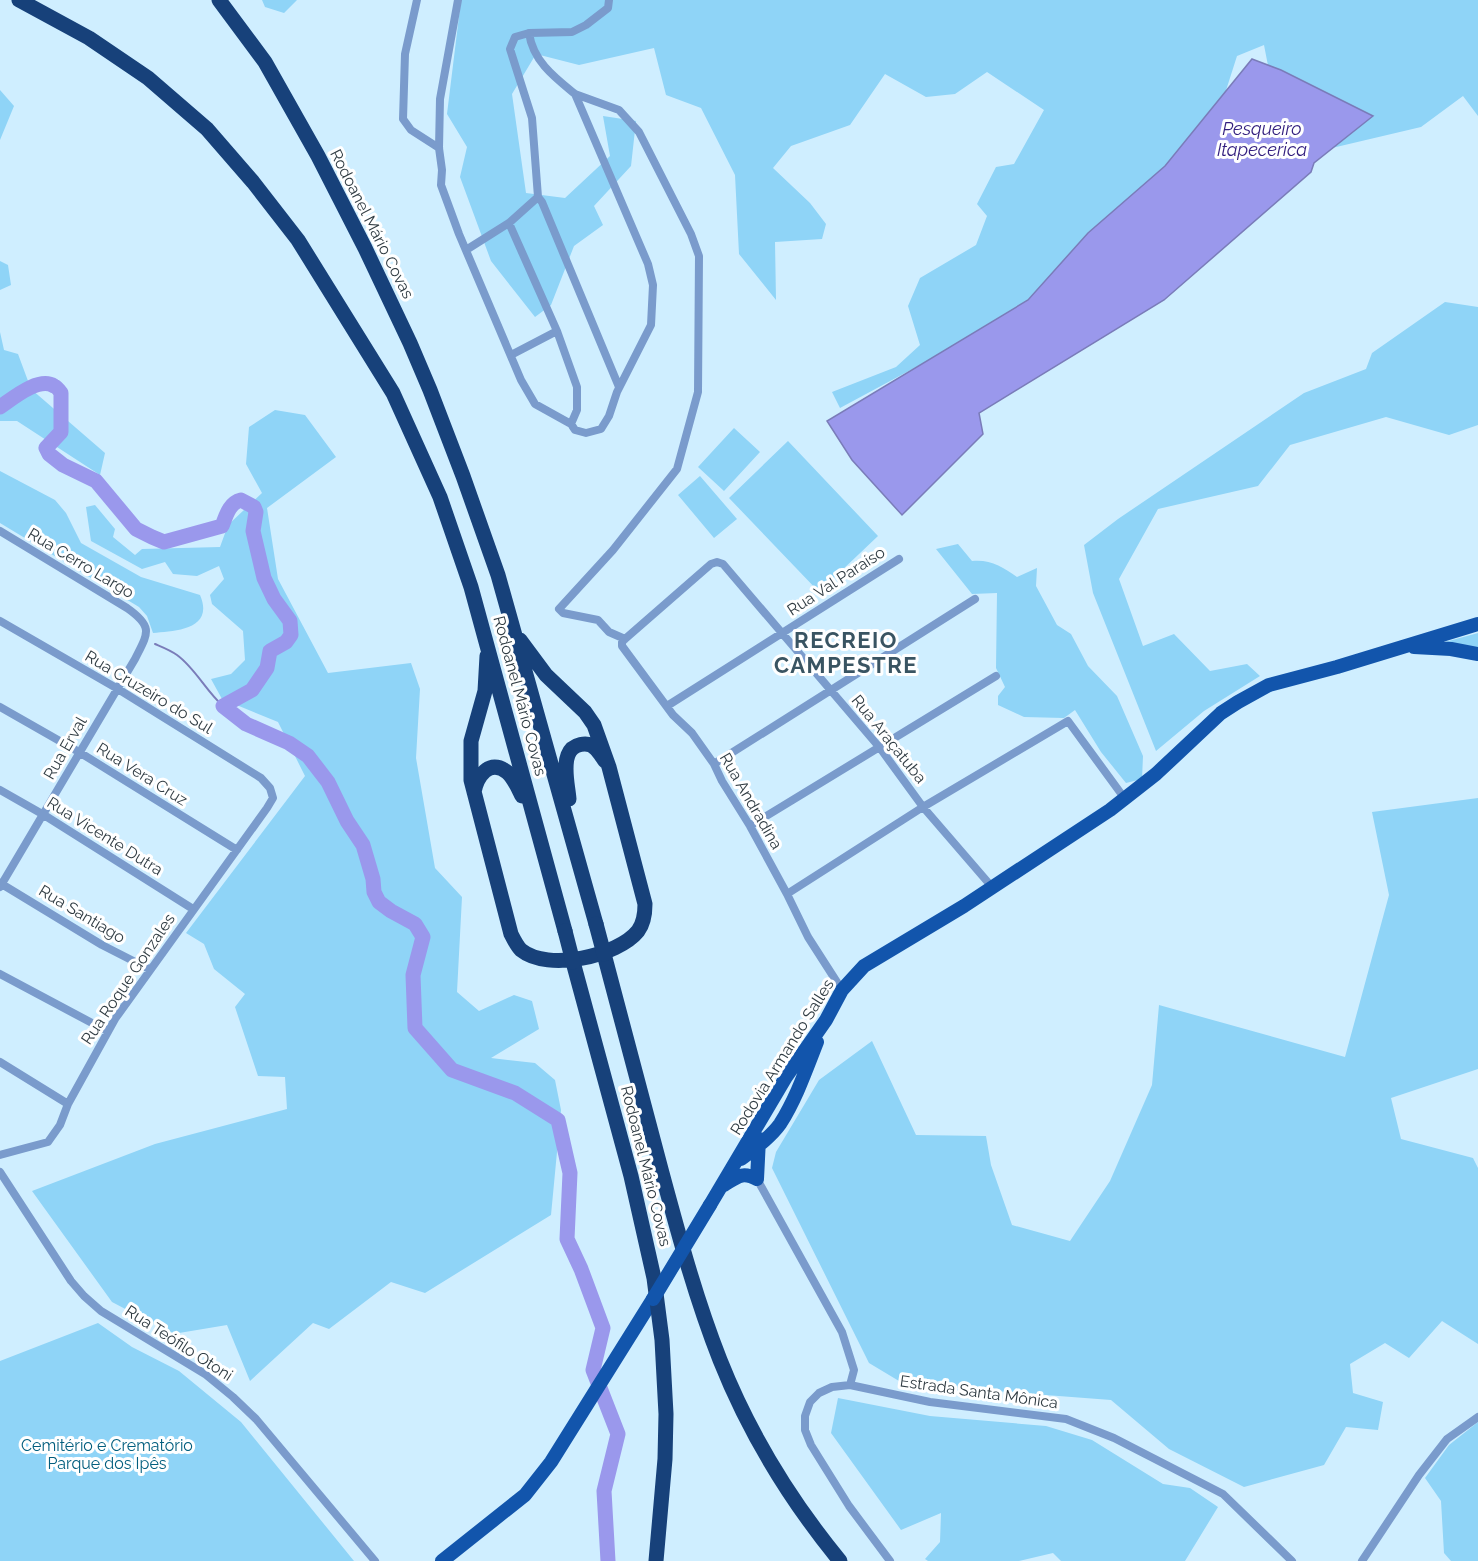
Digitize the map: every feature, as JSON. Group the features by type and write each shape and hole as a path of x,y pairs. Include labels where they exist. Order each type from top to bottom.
{"highway":[{"name":"Rodoanel Mário Covas","path":"19,0 89,38 138,72 207,129 253,182 298,240 393,393 444,506 488,644 632,1176 656,1286 666,1414 665,1459 656,1561"},
{"name":"Rodoanel Mário Covas","path":"219,0 265,62 318,156 405,332 463,476 498,575 515,634 572,835 673,1214 699,1301 720,1359 747,1418 777,1474 804,1515 840,1561"},
{"path":"488,644 485,691 470,752 471,780 511,934 519,949 528,954 559,962 615,948 630,939 640,929 645,916 643,892 609,767 594,725 585,712 546,675 515,634"},
{"path":"572,835 566,768 568,755 580,744 590,744 609,767"},
{"path":"474,795 482,772 491,767 506,771 514,780 539,834"}],"main road":[{"name":"Rodovia Armando Salles","path":"442,1561 525,1495 536,1483 557,1453 722,1186 786,1077 826,1020 842,990 864,966 992,887 1125,799 1156,774 1221,713 1269,685 1406,647 1478,624"},
{"name":"Rodovia Armando Salles","path":"1406,647 1451,649 1478,654"},
{"path":"733,1166 749,1160 759,1145 779,1125 801,1084 826,1020"},
{"path":"757,1179 759,1124"},
{"path":"757,1179 749,1160 748,1146 759,1124"},
{"path":"722,1186 741,1175 748,1174 757,1179"}],"street":[{"path":"417,0 405,54 403,118 411,130 439,148"},
{"path":"458,0 440,99 441,185 511,355 535,404 571,424 575,430 586,433 601,429 609,416 619,387 651,325 653,285 648,264 575,94"},
{"path":"609,0 608,8 586,25 572,32 529,33 515,37 510,49 532,118 538,197 619,387"},
{"path":"529,33 531,45 542,64 575,94 619,110 639,132 691,234 699,256 698,392 678,469 613,550 559,609 563,613 598,620 609,632 625,639"},
{"path":"466,250 509,224 538,197"},
{"path":"509,224 557,331 577,387 577,410 571,424"},
{"path":"511,355 557,331"},
{"name":"Rua Cerro Largo","path":"0,531 127,608 144,622"},
{"name":"Rua Val Paraíso","path":"667,706 899,559"},
{"name":"Rua Araçatuba","path":"625,639 711,564 723,564 880,748 923,807 992,887"},
{"path":"714,764 975,599"},
{"name":"Rua Cruzeiro do Sul","path":"0,621 117,689 261,778 270,788 273,798"},
{"name":"Rua Erval","path":"1,884 44,815 144,641 146,629 144,622"},
{"name":"Rua Andradina","path":"625,639 622,646 673,715 692,733 714,764 787,894 808,937 842,990"},
{"path":"750,826 996,676"},
{"name":"Rua Vera Cruz","path":"0,707 79,752 237,850"},
{"path":"787,894 923,807 1068,721 1125,799"},
{"name":"Rua Vicente Dutra","path":"0,790 44,815 193,909"},
{"name":"Rua Roque Gonzales","path":"0,1155 48,1142 60,1125 68,1104 107,1031 273,798"},
{"name":"Rua Santiago","path":"1,884 102,945 149,969"},
{"path":"0,974 107,1031"},
{"path":"0,1062 68,1104"},
{"name":"Rua Teófilo Otoni","path":"0,1172 71,1281 84,1296 101,1311 205,1374 233,1396 256,1419 375,1561"},
{"path":"757,1179 842,1332 854,1370 850,1385"},
{"name":"Estrada Santa Mônica","path":"890,1561 849,1506 811,1445 805,1430 805,1416 810,1402 819,1393 832,1387 850,1385 930,1402 1066,1419 1114,1438 1223,1494 1292,1561"},
{"path":"1362,1561 1419,1475 1446,1439 1478,1417"}],"green space":[{"path":"262,0 297,0 284,13 265,7"},
{"path":"461,0 1478,0 1478,116 1463,96 1421,127 1332,148 1271,81 1264,45 1237,56 1213,131 1092,247 978,340 944,352 840,408 832,392 896,367 920,345 908,306 920,278 976,245 987,216 977,204 996,167 1014,164 1044,110 987,72 955,94 926,97 885,74 850,125 791,146 773,168 810,203 826,224 822,239 775,242 776,300 739,254 735,175 701,108 666,95 654,48 579,65 536,54 512,94 526,193 565,198 610,156 603,116 636,121 631,166 594,206 603,225 574,246 551,305 535,317 491,261 460,177 467,147 447,114"},
{"path":"0,90 14,106 0,140"},
{"path":"0,261 8,265 11,285 0,290"},
{"path":"1445,302 1478,307 1478,425 1449,435 1386,417 1290,445 1258,486 1158,509 1119,579 1143,646 1174,634 1210,671 1247,664 1260,676 1204,711 1156,751 1093,593 1084,545 1118,519 1304,393 1366,369 1372,353"},
{"path":"0,332 4,350 18,354 31,389 105,453 100,475 17,421 0,421"},
{"path":"275,410 305,415 336,457 267,508 278,579 328,673 411,663 420,689 416,758 435,868 462,897 457,992 479,1011 514,995 532,1001 539,1029 491,1058 535,1063 555,1080 561,1110 551,1215 425,1293 391,1282 329,1329 313,1323 250,1381 227,1325 173,1334 112,1302 32,1191 155,1144 287,1109 285,1077 258,1076 235,1007 245,994 214,969 204,944 186,933 305,776 278,722 222,699 211,679 231,674 245,660 243,631 212,604 210,595 224,579 219,566 197,576 173,574 165,562 142,569 91,541 86,507 95,505 115,529 113,537 135,555 142,549 220,547 228,525 262,493 246,464 249,427"},
{"path":"734,428 760,452 724,491 698,467"},
{"path":"788,441 878,536 819,592 729,498"},
{"path":"0,471 55,500 66,513 81,543 141,577 200,595 203,607 202,615 197,622 181,629 153,633 147,616 139,607 0,523"},
{"path":"700,476 737,519 714,538 678,495"},
{"path":"958,544 972,561 996,564 1017,577 1037,568 1036,586 1057,625 1071,634 1088,666 1117,696 1143,756 1142,779 1126,783 1101,752 1075,710 1064,718 1024,717 998,705 998,696 1005,687 996,668 997,593 972,594 936,549"},
{"path":"1478,633 1478,648 1445,642"},
{"path":"1478,798 1478,1069 1391,1098 1401,1139 1473,1158 1478,1168 1478,1344 1442,1321 1409,1358 1385,1343 1350,1364 1353,1393 1383,1402 1378,1430 1346,1427 1324,1465 1244,1487 1169,1449 1111,1400 904,1384 869,1363 772,1168 776,1152 819,1080 872,1041 916,1135 986,1136 991,1165 1012,1225 1070,1241 1110,1181 1152,1085 1159,1005 1345,1057 1389,895 1372,812"},
{"name":"Cemitério e Crematório Parque dos Ipês","path":"98,1323 132,1347 179,1371 241,1422 354,1561 0,1561 0,1361"},
{"path":"838,1398 930,1416 1046,1426 1092,1440 1163,1484 1190,1488 1218,1507 1185,1561 1061,1561 1053,1553 1019,1561 928,1561 925,1559 940,1542 941,1513 901,1530 831,1433"},
{"path":"1478,1422 1478,1561 1451,1561 1444,1553 1441,1501 1425,1478 1449,1445"}],"water":[{"name":"Pesqueiro Itapecerica","path":"1252,59 1281,70 1373,116 1314,163 1311,172 1164,300 979,413 983,434 902,515 852,460 827,421 1028,300 1088,233 1165,166"}],"waterway":[{"path":"0,407 33,386 48,384 56,387 61,393 61,432 46,448 49,454 63,465 96,481 136,529 164,542 222,526 228,510 241,500 254,507 256,512 253,531 264,578 274,599 290,621 291,635 286,642 270,651 267,668 252,690 223,706 246,724 289,743 308,756 328,782 347,821 363,845 373,879 374,892 379,902 415,924 423,937 413,975 415,1028 452,1070 515,1093 558,1120 570,1173 567,1239 603,1328 593,1370 618,1434 604,1491 608,1561"},
{"path":"155,644 183,660 223,706"}],"district":[{"name":"RECREIO CAMPESTRE","path":"846,652"}]}
